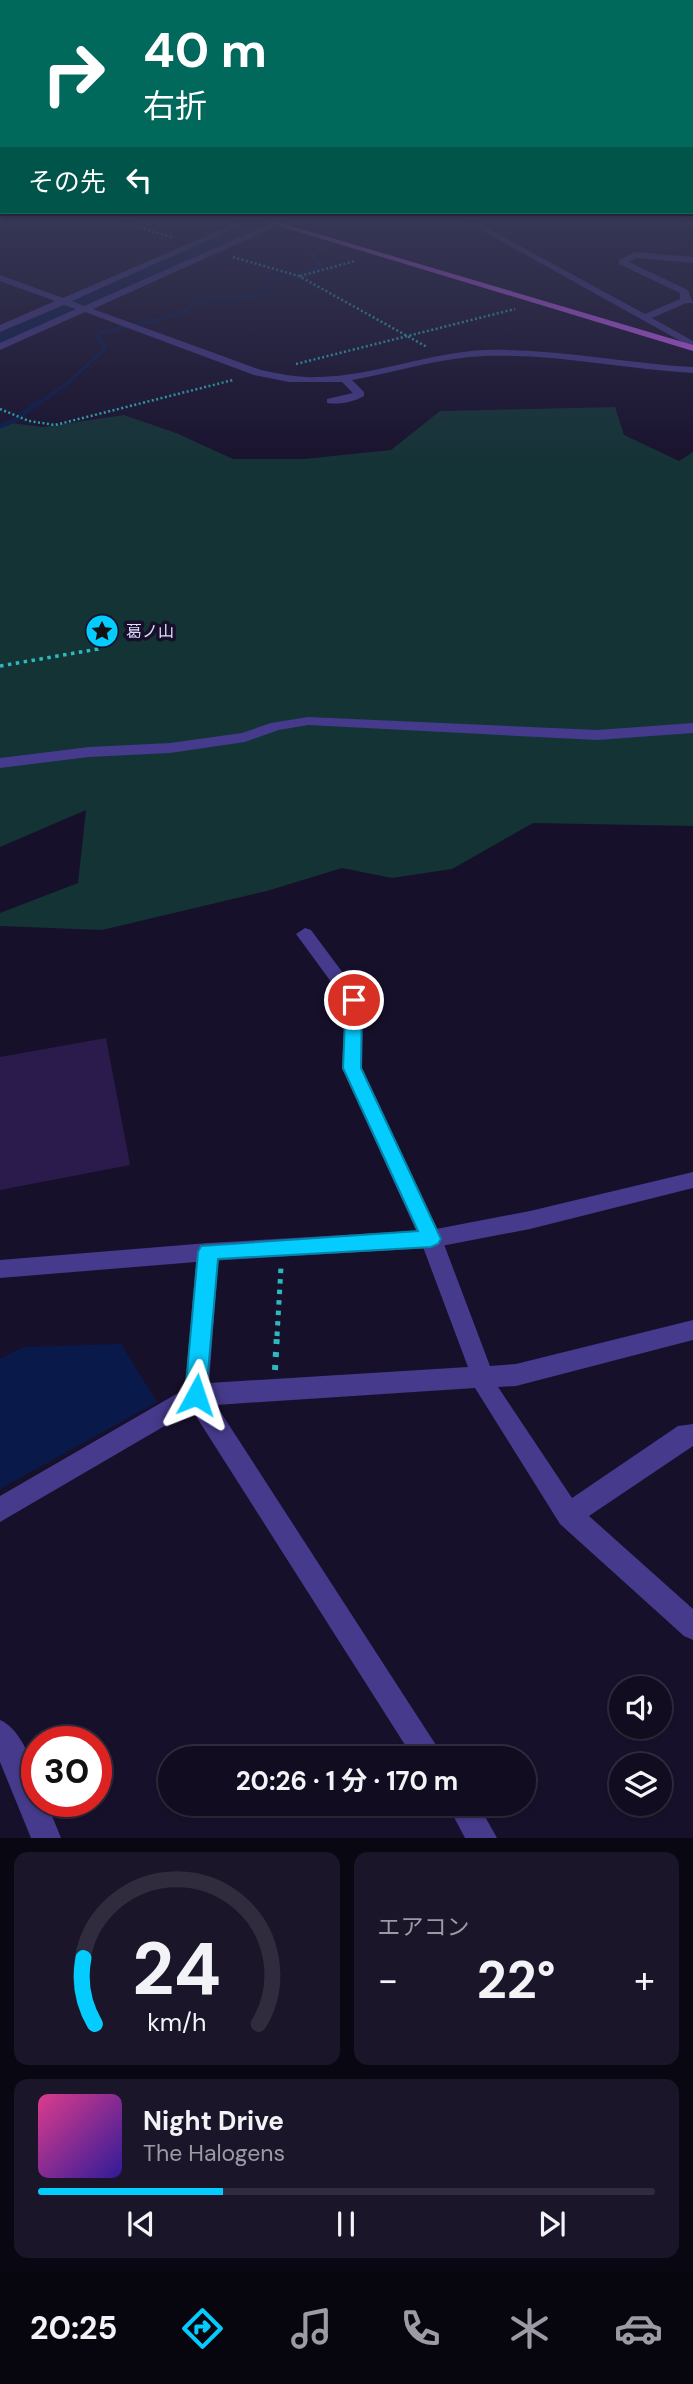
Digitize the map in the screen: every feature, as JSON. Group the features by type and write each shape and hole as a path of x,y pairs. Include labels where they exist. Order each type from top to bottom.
{"main road":[{"path":"555,307 693,347"}],"street":[{"path":"0,329 54,307"},
{"path":"79,307 258,373 295,381 345,379 484,353 542,355 693,370"},
{"path":"0,347 90,307"},
{"path":"625,307 693,347"},
{"path":"645,318 672,307"},
{"path":"331,401 351,399 360,394 345,379"},
{"path":"0,763 89,752 181,747 245,737 276,726 308,721 597,735 693,728"},
{"path":"305,934 354,1000 352,1068 431,1239 488,1391 569,1516 693,1628"},
{"path":"0,1269 208,1252 431,1239 530,1220 693,1180"},
{"path":"208,1252 196,1395 423,1746"},
{"path":"0,1510 196,1395 274,1388 516,1375 693,1329"},
{"path":"569,1516 687,1434 693,1435"},
{"path":"0,1734 16,1762 46,1838"},
{"path":"468,1816 482,1838"}],"path":[{"path":"355,307 446,358"},
{"path":"0,409 29,421 54,425 521,307"},
{"path":"0,666 98,649 114,637 112,630"},
{"path":"274,1388 282,1247"}],"green space":[{"path":"615,407 624,435 679,461 693,452 693,826 533,823 452,869 392,878 342,868 267,891 102,930 0,926 0,913 78,883 86,810 0,847 0,425 11,423 43,427 124,415 176,433 233,459 304,459 391,450 440,411"}],"water":[{"path":"121,1344 157,1402 0,1489 0,1359 24,1347"}],"building":[{"path":"106,1038 130,1165 0,1190 0,1057"}],"waterway":[{"path":"0,337 69,307"},
{"path":"137,325 183,312 192,307"},
{"path":"36,405 68,383 106,347 98,338 100,333 124,327"},
{"path":"20,416 38,403"},
{"path":"0,426 17,419"}],"place":[{"name":"葛ノ山","path":"102,631"}],"route":[{"path":"196,1395 208,1252 431,1239 352,1068 354,1000"}]}
